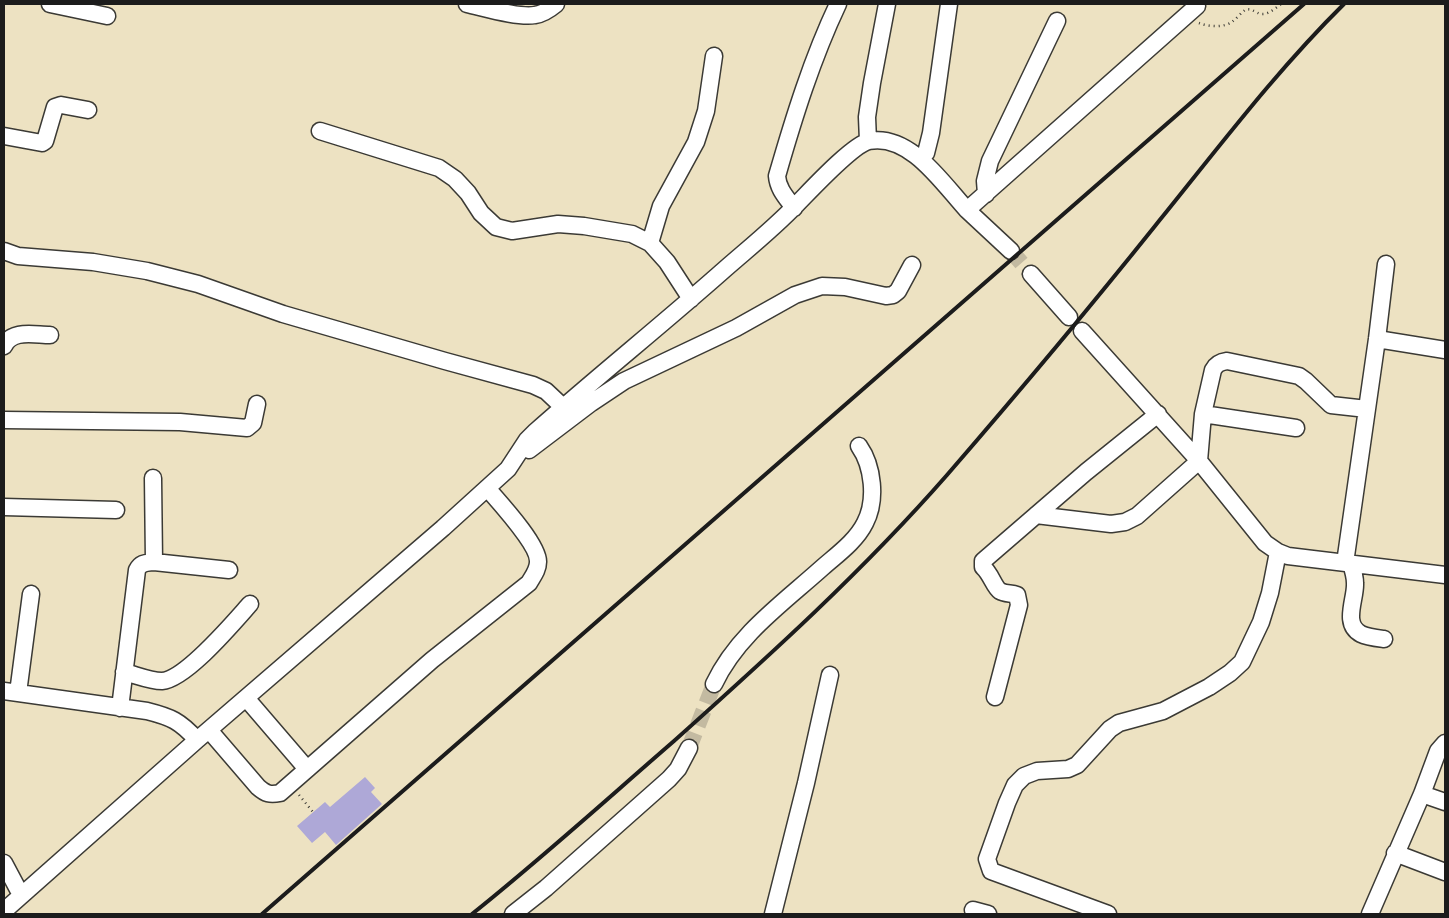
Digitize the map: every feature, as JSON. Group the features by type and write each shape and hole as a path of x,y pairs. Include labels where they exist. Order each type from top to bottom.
{"street":[{"path":"50,4 107,16"},
{"path":"468,4 522,16 536,15 547,11 556,4"},
{"path":"794,208 780,189 777,176 812,64 838,4"},
{"path":"868,141 867,117 887,4"},
{"path":"921,159 926,153 931,133 949,4"},
{"path":"976,202 1192,11"},
{"path":"976,202 985,181 990,160 1057,21"},
{"path":"650,243 661,206 696,142 706,110 714,56"},
{"path":"4,136 42,143 55,107 61,105 88,110"},
{"path":"320,131 440,168 455,178 481,213 496,227 512,231 558,224 632,234 650,243 667,262 691,299"},
{"path":"4,911 203,735 443,528 508,469 527,440 794,208 851,152 868,141 884,141 902,145 976,202 1011,251"},
{"path":"4,252 18,256 93,262 147,271 198,284 283,314 444,362 534,385 546,391 563,407"},
{"path":"1384,639 1363,635 1352,624 1351,613 1356,583 1348,564 1386,264"},
{"path":"515,460 591,403 624,381 736,328 795,295 822,286 845,286 886,296 893,295 898,291 912,265"},
{"path":"1031,274 1069,317"},
{"path":"1082,331 1199,461 1266,543 1278,552 1302,558 1445,575"},
{"path":"4,346 8,338 14,335 50,335"},
{"path":"1378,339 1445,350"},
{"path":"1036,515 1111,524 1125,522 1137,516 1199,461 1203,414 1213,370 1216,365 1226,361 1299,376 1331,405 1367,408"},
{"path":"4,420 180,422 247,428 253,423 257,404"},
{"path":"995,697 1019,600 1017,596 996,587 991,575 982,564 1086,472 1158,414"},
{"path":"1203,414 1296,428"},
{"path":"714,684 734,650 750,633 844,548 857,535 865,522 870,507 872,488 870,466 859,446"},
{"path":"153,478 154,562"},
{"path":"31,594 11,692 166,715 203,735 265,793 273,795 280,793 461,636 529,583 536,573 539,561 534,546 487,488"},
{"path":"4,506 116,510"},
{"path":"1108,914 991,871 987,859 1015,785 1024,776 1037,771 1068,769 1077,765 1110,729 1119,723 1163,711 1209,687 1230,673 1242,662 1261,622 1270,593 1278,552"},
{"path":"120,708 137,570 140,565 154,562 229,570"},
{"path":"124,672 165,681 175,676 205,652 250,604"},
{"path":"773,914 806,783 830,675"},
{"path":"246,698 307,769"},
{"path":"1371,914 1422,794 1438,751 1445,743"},
{"path":"513,914 546,888 669,779 678,769 689,748"},
{"path":"1422,794 1445,802"},
{"path":"1396,854 1445,872"},
{"path":"4,863 21,895"}],"path":[{"path":"1192,11 1204,25 1226,25 1232,23 1245,10 1252,10 1263,15 1281,4"},
{"path":"302,798 313,812"}],"building":[{"path":"365,777 375,788 371,792 382,804 336,845 325,832 312,843 297,826 325,802 330,807"}],"tunnel":[{"path":"1011,251 1031,274"},
{"path":"689,748 714,684"}],"railway":[{"path":"262,914 1304,4"},
{"path":"472,914 549,850 710,709 815,612 915,511 1026,383 1270,84 1344,4"}]}
